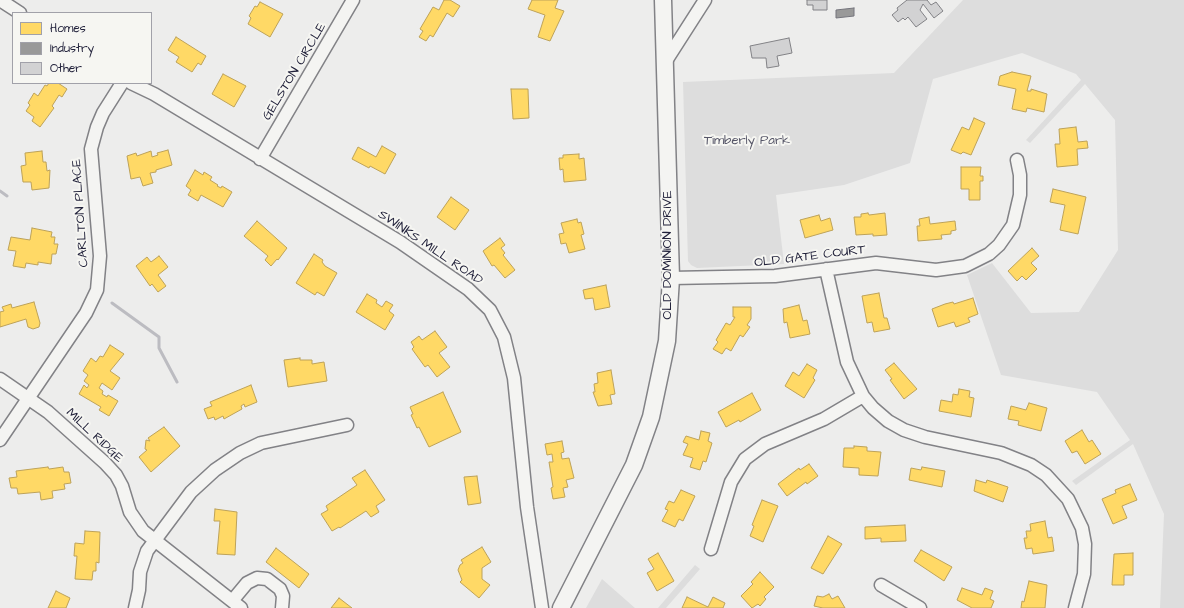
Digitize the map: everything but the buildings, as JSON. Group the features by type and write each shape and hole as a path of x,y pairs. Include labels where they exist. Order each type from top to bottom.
{"main road":[{"name":"OLD DOMINION DRIVE","path":"561,608 634,465 651,417 667,341 671,278 663,0"}],"street":[{"path":"0,0 18,12"},
{"name":"GELSTON CIRCLE","path":"260,158 354,0"},
{"path":"664,64 705,0"},
{"name":"CARLTON PLACE","path":"0,440 30,398 86,313 97,290 100,256 91,149 101,117 121,84"},
{"name":"SWINKS MILL ROAD","path":"133,84 154,94 400,242 445,272 480,298 498,323 504,337 514,378 522,442 527,507 542,608"},
{"name":"OLD GATE COURT","path":"671,278 759,277 876,263 936,270 950,270 974,262 989,254 999,245 1013,225 1020,195 1020,175 1017,160"},
{"path":"826,269 847,362 863,396 873,408 888,421 904,430 925,437 1016,458 1036,468 1058,486 1076,513 1082,528 1085,544 1084,574 1075,608"},
{"name":"MILL RIDGE","path":"0,379 30,398 105,463 116,475 135,520 154,540 236,605"},
{"path":"711,549 731,482 745,459 764,444 824,419 863,396"},
{"path":"135,608 142,564 154,540 200,483 214,470 240,453 272,440 347,425"},
{"path":"236,605 248,583 257,578 267,579 280,589 283,596 282,608"},
{"path":"881,585 920,608"}],"shaded area":[{"name":"Timberly Park","path":"963,0 1184,0 1184,608 1160,608 1164,514 1133,444 1076,485 1072,481 1130,440 1097,392 1001,375 967,275 992,263 1031,313 1079,312 1118,250 1115,120 1085,84 1030,143 1026,140 1081,80 1076,74 1022,53 933,79 910,163 844,185 776,195 784,264 697,268 691,265 688,261 683,82 894,73"},
{"path":"695,565 700,569 666,608 658,608"},
{"path":"602,579 635,608 586,608"}],"waterway":[{"path":"0,191 7,196"},
{"path":"112,303 159,337 159,348 177,382"}]}
